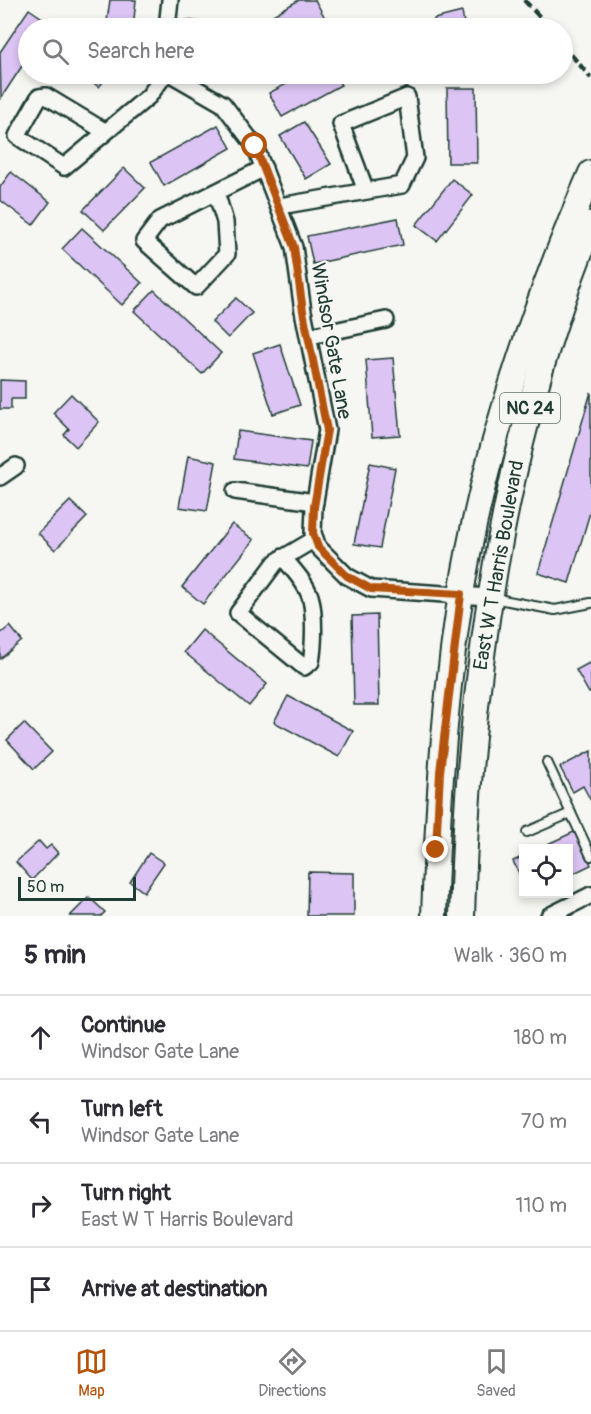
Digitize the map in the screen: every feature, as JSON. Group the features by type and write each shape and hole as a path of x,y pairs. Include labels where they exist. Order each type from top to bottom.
{"main road":[{"name":"East W T Harris Boulevard","path":"434,916 440,772 461,594 486,479 513,382 555,260 591,173"},
{"name":"East W T Harris Boulevard","path":"462,916 464,825 471,734 488,597 511,485 535,390 557,315 591,224"}],"street":[{"path":"168,18 170,0"},
{"path":"106,132 46,96 39,97 17,136 64,167 106,132 149,96 158,84"},
{"name":"Windsor Gate Lane","path":"189,84 224,104 255,146 294,247 327,430 315,502 315,539"},
{"path":"280,206 402,185 414,158 407,97 341,124 366,191"},
{"path":"216,192 225,222 227,254 196,287 144,241 160,220 216,192 264,168"},
{"path":"310,336 386,320"},
{"path":"0,477 16,466"},
{"path":"235,491 315,502"},
{"path":"283,557 303,582 311,597 314,649 311,662 304,667 238,613 276,562 283,557 315,539 326,558 360,585 384,591 488,597"},
{"path":"549,916 591,895"}],"lane":[{"path":"488,597 555,610 591,603"},
{"path":"547,762 591,856"},
{"path":"527,832 571,813"}],"building":[{"path":"110,0 136,0 134,18 107,18"},
{"path":"299,0 315,0 325,18 268,18"},
{"path":"29,9 42,18 23,18"},
{"path":"462,12 463,18 438,18"},
{"path":"18,25 18,72 1,98 0,52"},
{"path":"286,84 341,85 282,117 269,93"},
{"path":"447,88 476,88 477,163 448,163"},
{"path":"304,122 331,164 306,179 280,136"},
{"path":"218,125 231,148 164,186 151,162"},
{"path":"124,168 145,188 104,230 83,210"},
{"path":"11,172 50,202 33,225 0,200 0,187"},
{"path":"452,179 473,195 437,241 416,225"},
{"path":"398,218 403,245 313,264 307,236"},
{"path":"82,228 142,283 122,305 62,249"},
{"path":"154,290 221,353 202,374 134,311"},
{"path":"236,298 252,313 228,338 212,322"},
{"path":"280,344 300,405 273,414 253,353"},
{"path":"393,358 400,435 372,437 366,360"},
{"path":"0,380 25,381 25,399 11,399 11,409 0,409"},
{"path":"591,392 591,509 569,583 538,573"},
{"path":"71,394 99,422 76,447 64,435 69,429 53,413"},
{"path":"238,431 311,441 307,469 234,459"},
{"path":"188,456 216,462 207,511 179,507"},
{"path":"370,463 395,468 380,548 354,544"},
{"path":"70,501 87,517 55,550 38,533"},
{"path":"232,524 254,540 203,604 182,587"},
{"path":"377,615 379,705 354,705 352,616"},
{"path":"10,626 22,641 0,659 0,634"},
{"path":"202,630 267,684 249,706 184,652"},
{"path":"591,662 591,692 589,693 576,670"},
{"path":"288,696 353,731 339,757 274,722"},
{"path":"24,723 52,752 34,769 7,740"},
{"path":"591,751 591,801 583,786 573,792 560,767"},
{"path":"576,831 591,865 573,874 573,844 548,844"},
{"path":"39,841 46,849 51,845 58,853 32,880 16,862"},
{"path":"149,853 164,863 144,892 130,882"},
{"path":"519,858 519,873 513,861"},
{"path":"308,872 354,873 354,916 307,916"},
{"path":"89,897 105,912 101,916 70,916"}],"railway":[{"path":"524,0 541,18"},
{"path":"573,57 591,78"}],"route":[{"path":"255,146 294,247 303,311 327,430 314,507 313,533 318,547 326,558 347,576 371,589 461,594 440,772 436,850"}]}
